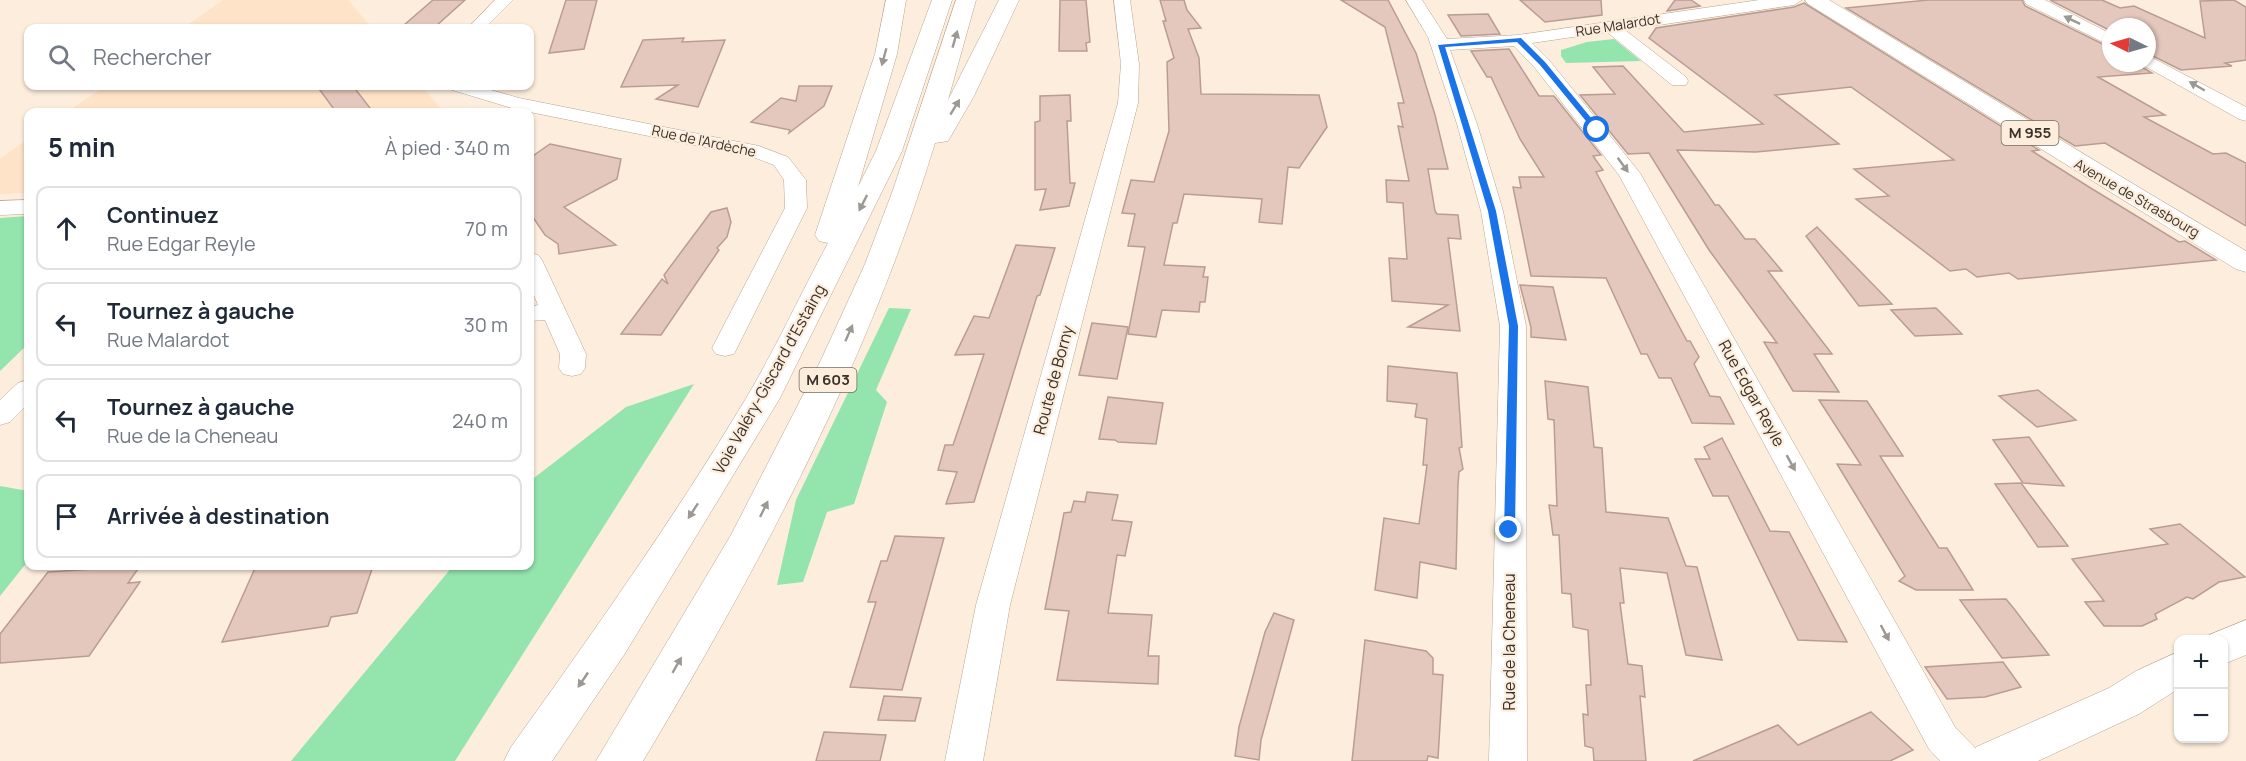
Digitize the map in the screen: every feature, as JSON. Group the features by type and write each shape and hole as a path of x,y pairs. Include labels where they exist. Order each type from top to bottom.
{"main road":[{"path":"797,334 886,54 896,0"},
{"name":"Voie Valéry-Giscard d'Estaing","path":"527,761 609,643 718,473 763,398 889,151 942,0"},
{"name":"M 603","path":"619,761 743,551 821,395 860,309 904,194 966,0"},
{"path":"904,194 962,96 1009,0"},
{"name":"Avenue de Strasbourg","path":"1815,0 2014,121 2081,165 2125,189 2246,263"},
{"name":"Avenue de Strasbourg","path":"1835,0 2246,246"},
{"path":"2228,645 2246,636"},
{"path":"1992,761 2124,701 2174,671"}],"street":[{"path":"480,24 505,0"},
{"name":"Route de Borny","path":"964,761 993,605 1128,103 1131,52 1122,0"},
{"name":"Rue de la Cheneau","path":"1414,0 1441,45 1492,211 1514,326 1508,761"},
{"name":"Rue Malardot","path":"1441,45 1518,40 1794,0"},
{"path":"2032,0 2102,36"},
{"path":"1611,27 1679,81"},
{"name":"Rue Edgar Reyle","path":"1518,40 1549,72 1629,173 1942,738 1964,761"},
{"path":"2156,65 2246,115"},
{"name":"Rue de l'Ardèche","path":"468,90 508,108"},
{"name":"Rue de l'Ardèche","path":"534,113 759,152 781,161 795,180 796,208 725,348"},
{"path":"0,208 24,207"},
{"path":"534,278 542,313 573,354 572,368"},
{"path":"0,416 24,393"}],"shaded area":[{"path":"223,0 348,0 369,24 189,24"},
{"path":"99,90 425,90 440,108 73,108"},
{"path":"24,142 24,193 0,194 0,159"}],"green space":[{"path":"1614,39 1641,61 1566,63 1561,56 1561,50 1587,42"},
{"path":"24,216 24,348 0,371 0,218"},
{"path":"889,308 911,309 876,390 887,402 854,504 827,512 803,582 777,585 796,500"},
{"path":"694,384 455,761 291,761 450,570 534,570 534,478 626,407"},
{"path":"0,486 24,490 24,566 0,596"}],"building":[{"path":"433,0 465,0 438,24 405,24"},
{"path":"566,0 597,0 584,49 549,53"},
{"path":"1060,0 1086,0 1090,42 1086,43 1087,51 1059,51"},
{"path":"1160,0 1184,0 1187,10 1201,28 1188,29 1199,58 1201,94 1319,95 1327,127 1299,168 1288,167 1282,224 1259,222 1262,199 1184,194 1177,223 1173,223 1164,265 1205,267 1203,277 1208,277 1205,302 1200,302 1199,312 1162,310 1156,337 1128,334 1145,247 1128,246 1135,214 1122,213 1131,180 1154,182 1169,131 1167,62 1174,58 1163,21 1166,21"},
{"path":"1341,0 1388,0 1416,53 1435,115 1448,169 1428,169 1435,211 1437,214 1458,215 1461,239 1448,238 1460,331 1408,327 1448,305 1392,301 1389,258 1407,259 1403,203 1387,202 1386,180 1409,181 1398,126 1403,127 1398,103 1404,103 1385,27"},
{"path":"1520,0 1601,0 1602,15 1545,22"},
{"path":"1675,0 1691,0 1700,6 1667,11"},
{"path":"1928,0 2022,0 2025,6 2102,44 2102,72 2152,73 2098,77 2165,115 2144,117 2213,154 2226,153 2246,163 2246,226 2105,143 2075,146 1846,8"},
{"path":"2050,0 2102,0 2120,8 2134,6 2205,38 2200,1 2234,0 2246,7 2246,60 2225,63 2232,66 2181,70 2156,58 2156,18 2102,18 2102,26"},
{"path":"1804,3 2039,150 2032,151 2089,187 2179,242 2185,241 2216,260 2018,279 2009,273 1977,277 1966,269 1950,271 1856,199 1889,196 1854,169 1954,160 1851,87 1775,95 1839,144 1756,152 1677,150 1715,205 1719,205 1745,239 1755,239 1782,271 1768,271 1832,354 1814,354 1839,392 1793,391 1764,342 1777,343 1709,250 1649,153 1628,154 1580,95 1615,94 1593,67 1623,66 1684,132 1763,124 1649,38 1656,28 1794,7"},
{"path":"1488,14 1500,34 1461,36 1448,15"},
{"path":"684,38 682,42 725,40 698,107 656,99 678,85 621,87 643,40"},
{"path":"1509,49 1539,96 1554,96 1601,155 1593,156 1603,170 1596,172 1687,341 1690,341 1699,357 1694,364 1710,396 1720,397 1734,424 1692,423 1671,378 1659,378 1647,354 1641,354 1606,278 1531,276 1513,187 1521,188 1519,177 1544,177 1520,139 1491,77 1487,77 1471,51"},
{"path":"799,86 832,86 824,106 789,133 790,130 751,122 781,98 796,101"},
{"path":"320,90 356,90 370,108 333,108"},
{"path":"1070,95 1071,121 1067,121 1070,183 1075,183 1069,206 1040,210 1046,189 1035,190 1035,122 1040,121 1040,96"},
{"path":"550,144 621,159 617,179 564,207 616,245 559,254 558,244 545,235 534,219 534,155"},
{"path":"727,208 731,222 727,237 717,248 719,250 661,335 621,334 662,279 668,284 664,275 711,212"},
{"path":"1817,227 1892,304 1859,306 1806,236"},
{"path":"1016,245 1055,248 1040,295 1037,296 974,502 946,504 957,472 938,470 945,445 953,445 984,354 955,355 974,316 989,318"},
{"path":"1520,285 1553,287 1566,340 1531,337 1531,327"},
{"path":"1936,308 1962,334 1915,336 1891,310"},
{"path":"1092,323 1128,327 1117,379 1079,375"},
{"path":"1388,366 1457,373 1462,447 1459,448 1463,469 1459,472 1458,484 1456,569 1420,562 1417,598 1375,590 1384,518 1419,524 1427,465 1423,465 1427,419 1415,417 1417,404 1387,401"},
{"path":"1545,381 1588,387 1594,447 1602,448 1606,512 1668,518 1686,566 1697,567 1722,660 1686,655 1667,573 1620,568 1624,603 1620,603 1628,664 1642,666 1645,697 1640,696 1646,761 1594,761 1593,748 1585,746 1583,714 1588,715 1586,685 1591,685 1588,630 1573,627 1571,594 1562,593 1559,535 1553,535 1549,505 1557,506 1554,420 1548,419"},
{"path":"2038,390 2076,420 2037,427 1999,396"},
{"path":"1108,397 1163,403 1156,444 1099,439"},
{"path":"1819,400 1867,401 1903,456 1880,456 1939,548 1947,548 1973,590 1916,590 1899,581 1905,576 1837,464 1861,465"},
{"path":"2029,437 2064,486 2023,483 1993,440"},
{"path":"1722,438 1770,531 1789,532 1847,642 1798,640 1728,496 1713,496 1695,459 1710,459 1704,447"},
{"path":"2021,483 2068,546 2038,547 1995,484"},
{"path":"1087,492 1118,495 1112,520 1132,522 1125,556 1117,555 1108,613 1152,615 1148,656 1159,656 1158,684 1057,680 1069,611 1045,609 1064,513 1071,512 1074,501 1085,502"},
{"path":"2180,524 2245,577 2219,582 2193,599 2187,597 2155,614 2157,619 2142,626 2104,626 2085,602 2104,601 2072,559 2168,544 2150,529"},
{"path":"895,536 944,538 902,690 850,687 876,602 868,602 881,561 887,561"},
{"path":"137,570 128,583 140,582 89,656 0,663 0,634 48,572"},
{"path":"254,570 372,570 357,613 331,617 328,626 222,642"},
{"path":"2006,599 2049,655 2002,658 1960,600"},
{"path":"1274,613 1294,620 1261,740 1259,760 1235,756 1239,727 1265,632"},
{"path":"1365,640 1426,651 1433,658 1433,674 1443,675 1438,758 1428,756 1427,761 1352,761"},
{"path":"2003,662 2021,687 1985,697 1947,699 1925,667"},
{"path":"884,696 921,698 915,721 878,720"},
{"path":"1871,712 1913,750 1890,761 1693,761 1778,725 1798,745"},
{"path":"824,732 886,735 880,761 816,761"}],"route":[{"path":"1509,530 1514,326 1492,211 1441,45 1518,40 1542,64 1597,130"}]}
